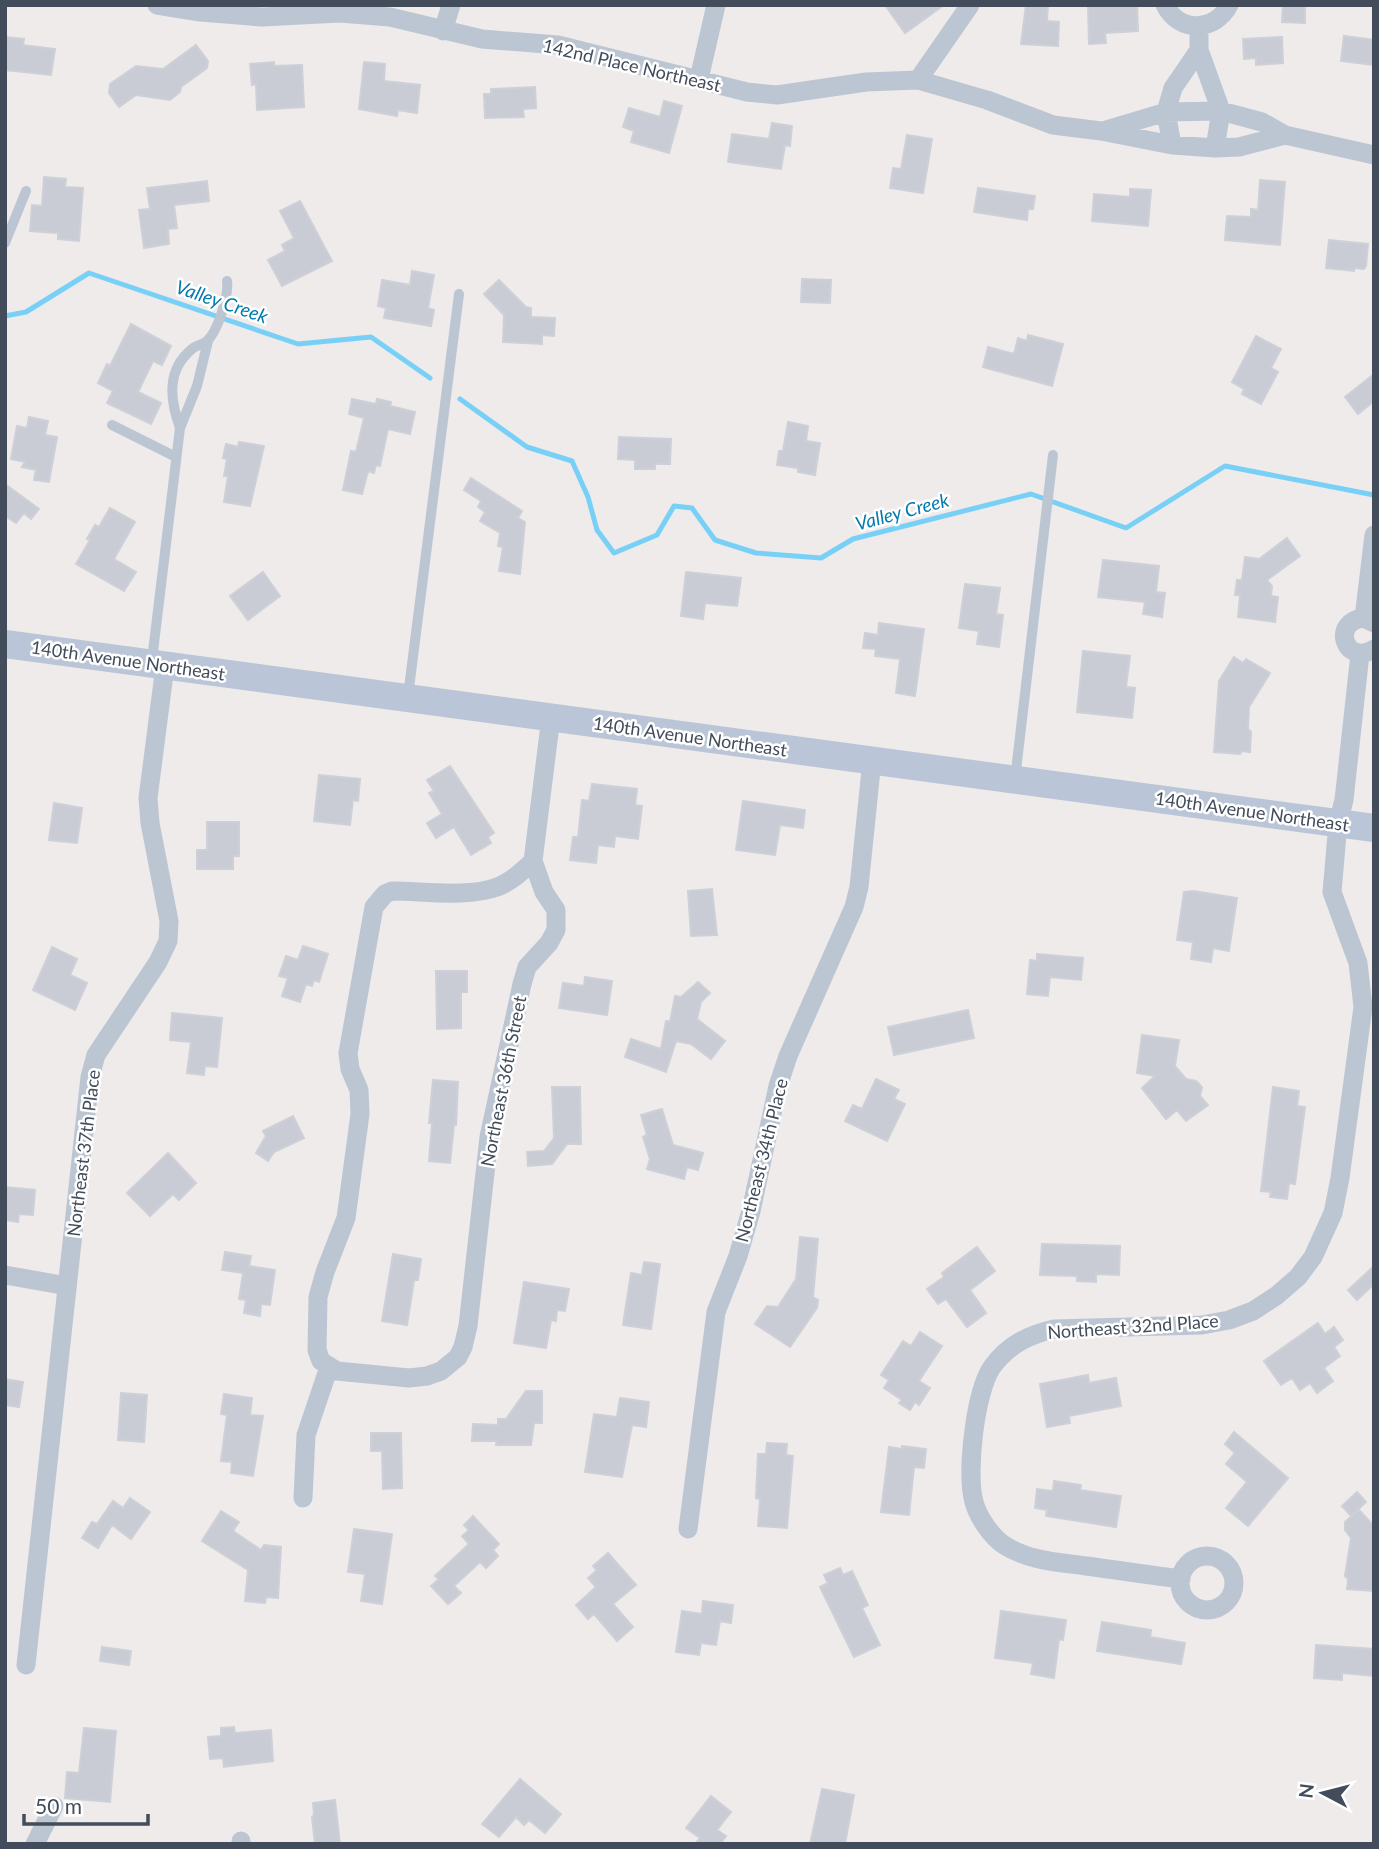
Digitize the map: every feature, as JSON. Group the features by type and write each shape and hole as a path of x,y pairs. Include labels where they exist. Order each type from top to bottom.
{"street":[{"name":"142nd Place Northeast","path":"157,5 262,18 362,14 390,17 482,39 558,45 747,92 777,94 866,82 918,80 987,100 1053,125 1172,145 1239,147 1285,135"},
{"path":"443,31 450,5"},
{"path":"699,79 716,5"},
{"path":"918,80 970,5"},
{"path":"1165,5 1181,23 1199,27 1216,21 1228,5"},
{"path":"1199,27 1199,50 1221,111 1215,148"},
{"path":"1172,145 1166,112 1173,88 1199,50"},
{"name":"142nd Place Northeast","path":"1101,131 1166,112 1221,111 1262,122 1285,135 1374,155"},
{"name":"Northeast 32nd Place","path":"1181,1580 1029,1557 1003,1544 990,1531 974,1503 971,1478 976,1415 990,1370 1002,1355 1019,1341 1054,1329 1202,1325 1229,1320 1253,1311 1276,1296 1313,1257 1332,1213 1340,1178 1363,1007 1358,963 1332,892 1338,823 1367,651 1349,648 1345,643 1345,631 1352,621 1369,620 1374,535"},
{"name":"140th Avenue Northeast","path":"5,644 1374,828"},
{"name":"Northeast 37th Place","path":"26,1665 90,1077 96,1055 158,962 168,941 169,921 150,823 148,798 158,665"},
{"name":"Northeast 36th Street","path":"325,1364 337,1371 427,1377 452,1364 463,1347 468,1326 488,1137 527,967 549,943 555,930 555,910 544,892 533,861 551,717"},
{"name":"Northeast 34th Place","path":"688,1528 716,1312 738,1256 751,1210 778,1086 788,1056 855,907 872,760"},
{"path":"303,1498 306,1435 325,1364 317,1350 318,1297 346,1218 360,1098 350,1069 348,1053 374,907 385,894 392,891 458,892 496,888 522,872 533,861"},
{"path":"5,1275 67,1286"},
{"path":"35,1844 54,1806"}],"lane":[{"path":"5,243 26,191"},
{"path":"158,665 180,428 197,386 208,341 223,308 227,281"},
{"path":"408,698 459,294"},
{"path":"180,428 171,405 171,384 177,368 192,349 208,341"},
{"path":"112,425 176,457"},
{"path":"1014,779 1053,455"}],"building":[{"path":"885,5 944,5 905,33"},
{"path":"1026,5 1048,5 1047,21 1059,22 1058,46 1021,44"},
{"path":"1088,5 1137,5 1138,31 1105,33 1106,43 1089,44"},
{"path":"1283,5 1305,5 1305,23 1282,22"},
{"path":"1344,36 1374,40 1374,65 1341,61"},
{"path":"5,37 24,39 23,45 55,49 51,75 5,70"},
{"path":"1282,37 1283,63 1256,65 1256,58 1244,59 1243,39"},
{"path":"196,45 208,61 207,68 181,87 180,92 170,100 136,95 119,107 109,93 110,84 136,66 163,69"},
{"path":"274,62 274,66 302,65 304,107 257,110 256,84 252,85 250,64"},
{"path":"364,62 385,64 384,81 420,85 417,113 398,110 397,116 359,109"},
{"path":"535,87 536,108 523,109 524,117 485,118 484,94 491,94 491,89"},
{"path":"664,101 682,106 669,153 631,142 634,131 623,127 629,108 660,117"},
{"path":"772,123 792,126 790,146 785,145 781,169 728,162 732,134 769,139"},
{"path":"907,135 932,139 923,193 890,188 893,168 901,169"},
{"path":"44,177 66,179 65,187 83,188 79,241 58,239 58,233 30,231 32,205 42,206"},
{"path":"1260,180 1285,182 1280,245 1225,240 1227,216 1251,217 1251,209 1258,210"},
{"path":"207,181 209,201 174,205 177,228 168,229 169,244 144,248 139,210 150,209 147,188"},
{"path":"978,188 1035,196 1033,209 1028,209 1027,220 974,212"},
{"path":"1130,189 1151,190 1148,226 1092,221 1094,194 1130,197"},
{"path":"300,201 332,261 282,286 268,260 285,251 282,245 294,238 280,211"},
{"path":"1329,240 1368,244 1364,269 1354,268 1354,271 1326,268"},
{"path":"412,271 434,275 428,308 434,310 431,326 384,318 386,308 378,306 382,280 410,285"},
{"path":"802,279 831,280 830,303 801,302"},
{"path":"499,280 526,307 531,308 531,317 555,318 554,336 542,335 542,344 503,342 504,315 484,294"},
{"path":"131,324 171,346 162,365 153,361 138,392 161,403 151,424 107,403 113,391 98,383 107,364 110,366"},
{"path":"1028,335 1063,344 1052,386 983,367 988,347 1014,354 1018,338 1027,341"},
{"path":"1256,336 1281,349 1271,368 1278,372 1261,404 1242,394 1244,389 1232,382"},
{"path":"1374,374 1374,401 1358,414 1345,397"},
{"path":"352,399 376,404 377,399 391,402 390,406 415,412 410,434 388,429 380,466 376,465 374,473 368,471 362,494 343,490 351,451 356,452 364,418 349,414"},
{"path":"29,417 48,421 45,435 57,437 49,482 34,480 36,470 22,467 25,462 11,459 17,426 27,428"},
{"path":"788,422 808,426 806,441 820,443 815,475 798,472 798,468 777,465 779,451 783,451"},
{"path":"619,437 671,439 670,464 655,464 655,469 635,469 635,460 618,459"},
{"path":"239,442 264,446 250,506 224,502 228,476 224,476 227,459 223,458 226,444 238,447"},
{"path":"471,478 522,511 518,518 525,522 520,574 499,571 503,547 498,546 500,533 480,521 485,512 478,507 481,501 464,490"},
{"path":"5,484 39,509 31,519 24,513 16,523 5,516"},
{"path":"110,508 135,522 114,559 136,572 124,591 76,564 95,525 99,527"},
{"path":"1287,538 1300,556 1267,580 1272,586 1271,596 1278,597 1275,622 1238,617 1240,595 1235,595 1237,580 1242,580 1245,557 1259,559"},
{"path":"1103,560 1159,566 1156,592 1165,593 1162,617 1143,614 1145,602 1098,597"},
{"path":"263,572 280,596 248,620 230,596"},
{"path":"686,572 741,578 737,606 705,603 703,619 681,616"},
{"path":"965,584 1000,588 996,614 1003,615 999,647 977,644 979,631 959,628"},
{"path":"879,623 924,629 915,696 896,693 900,659 875,656 876,649 863,648 865,633 878,635"},
{"path":"1083,651 1130,656 1126,687 1135,688 1132,718 1077,712"},
{"path":"1234,657 1243,663 1246,659 1270,673 1249,707 1250,752 1242,751 1240,754 1214,752 1219,681"},
{"path":"450,766 494,833 488,837 491,843 471,855 454,827 436,838 427,823 442,814 429,793 434,791 427,780"},
{"path":"319,775 360,779 358,801 353,800 350,825 314,821"},
{"path":"592,784 637,789 635,805 642,806 638,839 615,836 614,847 598,845 596,863 570,860 573,837 578,837 582,800 589,801"},
{"path":"743,801 805,810 803,828 780,825 775,855 736,850"},
{"path":"54,803 82,808 77,843 49,840"},
{"path":"207,822 239,822 239,856 233,856 233,869 197,869 197,850 207,850"},
{"path":"712,889 717,935 691,936 688,891"},
{"path":"1194,891 1237,898 1229,951 1213,948 1211,962 1191,959 1193,942 1177,940 1184,892"},
{"path":"303,946 328,954 319,982 314,980 312,986 306,984 300,1002 282,996 288,978 279,976 286,956 298,960"},
{"path":"52,947 77,959 70,975 87,983 75,1010 33,990"},
{"path":"1037,954 1083,958 1081,980 1050,977 1048,996 1027,994 1030,960 1037,961"},
{"path":"436,971 467,971 467,992 461,992 461,1028 437,1029"},
{"path":"585,977 612,981 607,1015 559,1008 563,983 584,986"},
{"path":"698,982 710,993 701,1002 697,1019 725,1041 711,1059 691,1044 676,1041 666,1072 625,1057 631,1039 661,1049 666,1021 670,1022 675,996 681,997"},
{"path":"968,1010 974,1038 894,1055 888,1027"},
{"path":"172,1013 222,1018 217,1067 205,1066 204,1075 187,1073 191,1042 170,1040"},
{"path":"1142,1035 1179,1040 1175,1066 1186,1079 1196,1081 1202,1087 1200,1096 1208,1105 1186,1121 1177,1110 1166,1119 1142,1088 1155,1076 1137,1073"},
{"path":"876,1079 899,1090 894,1099 905,1104 887,1141 845,1121 853,1105 862,1109"},
{"path":"433,1080 458,1082 456,1125 450,1163 429,1161"},
{"path":"552,1087 580,1087 581,1144 567,1144 552,1164 528,1166 527,1152 544,1151 554,1138"},
{"path":"1273,1087 1299,1091 1297,1106 1305,1107 1295,1184 1289,1183 1287,1199 1270,1197 1271,1192 1261,1191"},
{"path":"662,1109 673,1145 703,1153 698,1170 687,1167 684,1179 647,1169 650,1159 643,1137 647,1135 641,1115"},
{"path":"293,1116 304,1138 274,1152 268,1161 256,1153 266,1136 263,1131"},
{"path":"168,1153 196,1183 179,1200 173,1194 150,1216 127,1193"},
{"path":"5,1187 35,1190 33,1215 19,1214 18,1222 5,1220"},
{"path":"800,1237 818,1239 813,1297 818,1300 817,1308 790,1347 755,1324 767,1306 778,1307 796,1279"},
{"path":"1042,1244 1120,1246 1119,1275 1096,1274 1096,1282 1077,1281 1077,1276 1040,1275"},
{"path":"977,1247 995,1271 970,1290 986,1313 967,1327 946,1299 938,1304 927,1289 944,1277 942,1273"},
{"path":"225,1252 251,1256 249,1266 275,1270 270,1305 261,1304 260,1316 244,1313 246,1300 239,1299 243,1273 222,1270"},
{"path":"393,1254 421,1259 418,1280 414,1280 407,1325 382,1321"},
{"path":"644,1262 660,1264 651,1329 623,1325 631,1273 642,1275"},
{"path":"1374,1266 1374,1284 1357,1300 1348,1290"},
{"path":"524,1282 569,1289 565,1311 557,1310 556,1321 551,1320 546,1348 514,1343"},
{"path":"1318,1323 1325,1334 1334,1327 1343,1340 1334,1347 1340,1356 1324,1368 1333,1381 1317,1393 1310,1383 1300,1390 1292,1378 1281,1385 1264,1361"},
{"path":"920,1332 942,1346 919,1381 930,1388 919,1405 915,1402 910,1410 899,1403 902,1400 884,1388 889,1380 881,1375 903,1341 911,1346"},
{"path":"1088,1375 1089,1383 1116,1378 1121,1406 1069,1416 1070,1423 1047,1427 1040,1384"},
{"path":"5,1379 23,1382 19,1407 5,1405"},
{"path":"526,1391 542,1391 542,1423 534,1423 531,1445 496,1445 497,1441 472,1441 473,1424 498,1425 498,1419 506,1419"},
{"path":"121,1393 147,1395 144,1442 118,1440"},
{"path":"224,1394 252,1398 250,1415 263,1416 253,1476 231,1473 232,1462 221,1461 227,1415 221,1414"},
{"path":"620,1398 649,1402 646,1427 632,1425 622,1477 585,1472 594,1414 617,1417"},
{"path":"1234,1432 1288,1478 1248,1526 1226,1508 1247,1482 1226,1464 1235,1453 1225,1444"},
{"path":"371,1433 401,1433 402,1488 383,1489 382,1451 371,1451"},
{"path":"767,1443 787,1444 786,1455 793,1456 787,1528 758,1526 758,1454 766,1454"},
{"path":"902,1446 926,1449 924,1468 914,1467 909,1515 881,1512 889,1447 902,1449"},
{"path":"1054,1481 1081,1485 1080,1490 1121,1496 1116,1527 1046,1516 1047,1510 1035,1508 1037,1489 1053,1491"},
{"path":"1357,1492 1366,1502 1351,1516 1342,1506"},
{"path":"130,1498 150,1512 131,1539 112,1525 98,1548 82,1538 92,1522 97,1524 113,1501 123,1508"},
{"path":"1359,1510 1374,1526 1374,1591 1347,1589 1348,1579 1345,1576 1351,1538 1345,1530 1345,1522"},
{"path":"221,1511 239,1522 233,1531 261,1550 264,1545 281,1547 278,1598 266,1597 265,1603 245,1601 248,1570 202,1541"},
{"path":"473,1516 499,1544 493,1550 498,1556 486,1568 480,1562 454,1586 461,1593 448,1604 431,1586 439,1579 435,1576 469,1544 462,1536 469,1530 464,1525"},
{"path":"354,1529 392,1534 382,1604 361,1601 365,1574 348,1572"},
{"path":"608,1553 636,1585 613,1604 633,1627 617,1641 594,1614 588,1619 576,1605 596,1587 588,1578 597,1570 593,1566"},
{"path":"840,1568 843,1575 852,1571 868,1605 862,1608 880,1645 854,1657 820,1587 828,1583 824,1575"},
{"path":"703,1601 733,1605 731,1623 720,1621 716,1645 701,1643 699,1655 676,1652 682,1611 702,1614"},
{"path":"1001,1611 1066,1620 1063,1640 1059,1639 1054,1678 1031,1674 1033,1663 995,1658"},
{"path":"1102,1622 1151,1630 1150,1637 1185,1643 1181,1664 1097,1651"},
{"path":"1316,1645 1374,1649 1374,1676 1342,1673 1342,1680 1314,1678"},
{"path":"102,1647 131,1651 129,1665 100,1661"},
{"path":"234,1727 235,1733 271,1730 273,1761 224,1767 223,1758 210,1759 208,1737 221,1736 221,1728"},
{"path":"84,1728 116,1731 110,1802 65,1798 67,1772 79,1773"},
{"path":"520,1779 561,1814 545,1833 529,1820 524,1825 516,1817 499,1837 482,1824"},
{"path":"822,1789 854,1795 845,1844 810,1844"},
{"path":"711,1796 731,1812 717,1830 726,1836 720,1844 695,1844 700,1838 686,1828"},
{"path":"335,1800 340,1844 315,1844 313,1803"}],"waterway":[{"name":"Valley Creek","path":"5,316 26,312 89,273 298,344 371,337 430,378"},
{"name":"Valley Creek","path":"460,399 527,447 572,461 588,497 597,530 614,553 657,535 674,506 692,508 715,540 756,553 821,558 853,539 1031,494 1126,528 1225,466 1374,495"}]}
